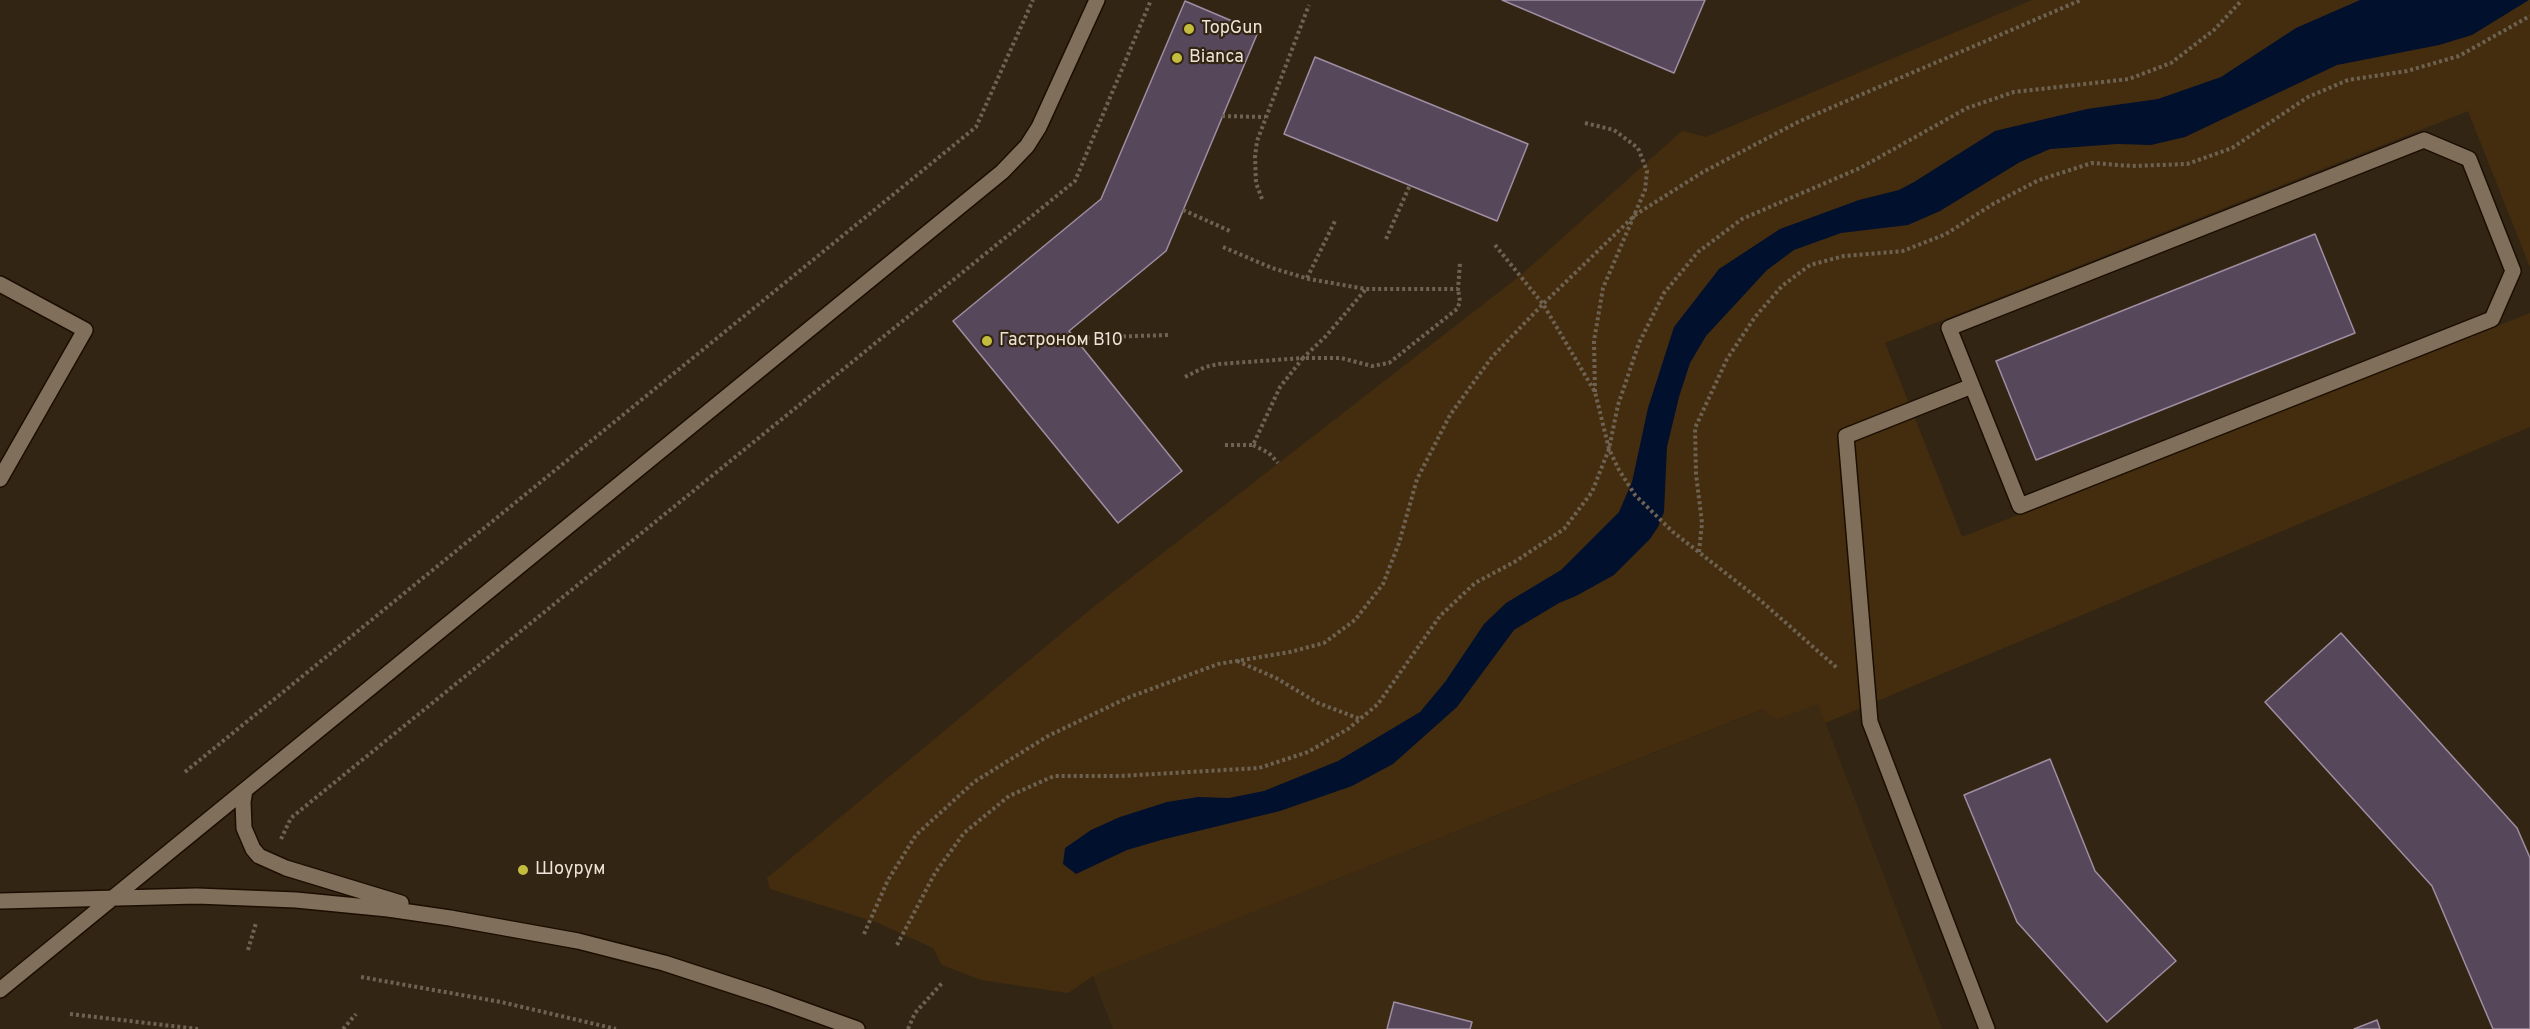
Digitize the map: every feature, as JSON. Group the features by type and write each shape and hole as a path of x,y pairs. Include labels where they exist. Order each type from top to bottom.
{"street":[{"path":"0,990 1002,172 1027,146 1043,120 1097,0"},
{"path":"2424,140 2469,159 2513,271 2492,319 2020,506 1972,386 1949,328 2424,140"},
{"path":"0,284 85,330 0,479"},
{"path":"1972,386 1846,436 1870,722 1987,1029"},
{"path":"245,790 244,828 253,849 259,856 286,868 450,918"},
{"path":"0,901 197,896 277,899 388,909 450,918 578,941 664,963 857,1029"}],"path":[{"path":"185,772 976,127 1033,0"},
{"path":"291,818 1075,181 1151,0"},
{"path":"864,934 888,880 916,835 974,782 1048,736 1127,698 1218,663 1290,652 1324,643 1355,620 1383,584 1399,543 1417,479 1450,415 1492,357 1635,215 1703,172 1800,121 2081,0"},
{"path":"897,945 934,873 964,833 1009,796 1054,776 1119,776 1258,768 1308,753 1348,729 1378,704 1440,616 1474,583 1516,561 1564,529 1592,492 1609,449 1618,405 1639,343 1664,293 1698,252 1742,219 1860,168 1967,108 2014,92 2129,79 2171,63 2214,30 2242,0"},
{"path":"1262,199 1256,183 1254,157 1265,117 1310,5"},
{"path":"1699,552 1702,523 1696,474 1695,428 1727,358 1755,316 1782,286 1810,265 1845,256 1904,251 1946,234 1993,204 2039,180 2092,163 2132,166 2187,165 2232,148 2308,97 2348,80 2407,71 2459,56 2530,16"},
{"path":"1222,116 1265,117"},
{"path":"1585,123 1614,130 1638,148 1647,171 1645,190 1603,288 1594,341 1595,392 1609,449 1618,470 1635,495 1672,532 1760,600 1868,696"},
{"path":"1386,239 1410,185"},
{"path":"1183,210 1230,231"},
{"path":"1307,278 1336,219"},
{"path":"1495,245 1543,304 1595,392"},
{"path":"1223,247 1272,268 1307,278 1366,289 1458,289"},
{"path":"1185,377 1205,367 1219,364 1303,358 1341,358 1372,366 1389,363 1457,309 1460,302 1458,289 1460,263"},
{"path":"1253,445 1280,387 1303,358 1326,336 1366,289"},
{"path":"1075,338 1168,335"},
{"path":"1225,445 1253,445 1269,453 1278,464"},
{"path":"1236,661 1276,678 1318,703 1360,719"},
{"path":"361,977 501,1002 616,1029"},
{"path":"908,1029 915,1013 943,982"},
{"path":"70,1014 198,1029"},
{"path":"343,1029 356,1014"}],"shaded area":[{"path":"2032,0 2530,0 2530,267 2468,111 1885,343 1962,537 2530,313 2530,427 1825,723 1818,704 1776,720 1763,709 1093,976 1068,993 981,980 942,965 933,948 876,922 770,889 767,878 1096,605 1521,275 1682,131 1706,137"},
{"path":"1818,703 1942,1029 1113,1029 1093,976 1764,709 1776,720"}],"water":[{"path":"2360,0 2529,0 2472,35 2439,45 2337,65 2185,137 2151,145 2117,144 2050,149 2020,162 1940,211 1908,225 1841,233 1794,250 1767,270 1706,336 1690,363 1667,447 1664,512 1650,539 1614,575 1559,603 1514,630 1457,707 1393,764 1352,786 1280,811 1127,850 1076,874 1063,864 1065,848 1091,830 1120,817 1167,802 1198,797 1229,798 1264,791 1338,761 1420,712 1445,682 1484,624 1506,603 1561,570 1619,512 1632,482 1648,408 1674,327 1719,269 1780,229 1859,200 1899,190 1995,131 2087,109 2158,99 2221,77 2296,28"}],"building":[{"path":"1502,0 1705,0 1674,73"},
{"path":"1185,1 1258,32 1166,251 1069,331 1182,471 1118,523 953,321 1101,199"},
{"path":"1315,57 1528,144 1497,221 1284,134"},
{"path":"2315,234 2355,333 2036,460 1996,361"},
{"path":"2341,633 2517,828 2530,858 2530,1029 2493,1029 2432,886 2265,702"},
{"path":"2050,759 2095,871 2176,961 2107,1022 2017,922 1964,795"},
{"path":"1394,1002 1472,1022 1470,1029 1387,1029"},
{"path":"2377,1020 2380,1029 2354,1029"}],"place":[{"name":"TopGun","path":"1189,29"},
{"name":"Bianca","path":"1177,58"},
{"name":"Гастроном B10","path":"987,341"},
{"name":"Шоурум","path":"523,870"}]}
